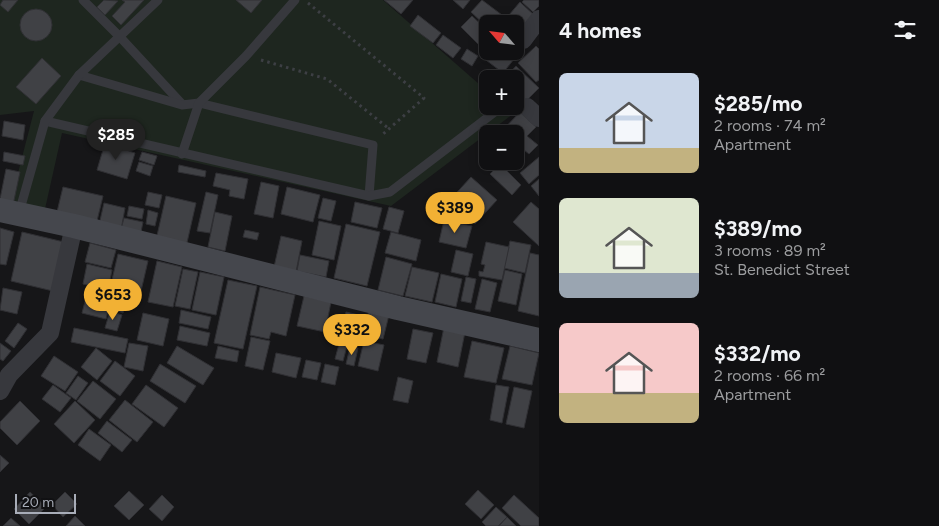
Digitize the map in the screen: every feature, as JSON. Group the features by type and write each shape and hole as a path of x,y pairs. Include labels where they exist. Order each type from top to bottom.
{"street":[{"path":"524,39 539,19"},
{"path":"9,212 74,226 398,308 539,340"},
{"path":"0,391 9,375 50,333 74,226"}],"lane":[{"path":"83,0 120,37 182,105"},
{"path":"9,212 46,121 79,75 158,0"},
{"path":"182,154 199,103 246,56 295,0"},
{"path":"79,75 182,105 199,103 373,145 369,196"},
{"path":"46,121 369,196 390,192 491,115"}],"path":[{"path":"304,0 424,98 388,128 373,145"},
{"path":"246,56 327,79 388,128"}],"shaded area":[{"path":"0,0 383,0 479,84 479,115 512,115 498,125 479,125 479,140 391,206 62,133 45,209 11,200 34,111 0,115"}],"building":[{"path":"3,0 18,0 8,12 0,5"},
{"path":"104,0 118,1 105,15 97,7"},
{"path":"122,0 144,0 121,25 112,16 125,2"},
{"path":"236,0 262,0 251,13"},
{"path":"384,0 413,0 401,14"},
{"path":"453,0 470,0 463,9"},
{"path":"482,0 502,15 479,15 479,20 471,12"},
{"path":"524,0 539,0 539,6 533,12 522,2"},
{"path":"520,2 535,16 524,28 524,15 509,15"},
{"path":"36,9 47,14 52,25 47,36 36,41 25,36 20,25 25,14"},
{"path":"418,15 441,33 433,43 410,26"},
{"path":"472,16 479,23 479,45 461,27"},
{"path":"443,35 461,48 453,58 436,45"},
{"path":"536,46 539,49 539,80 536,82 518,63 524,60 524,57"},
{"path":"467,49 478,56 472,66 461,59"},
{"path":"42,58 61,76 36,104 16,87"},
{"path":"486,60 513,60 505,70 499,70"},
{"path":"516,66 520,70 512,70"},
{"path":"524,74 539,88 524,103"},
{"path":"517,115 523,115 536,127 527,136 538,145 529,154 524,150 524,125 508,125"},
{"path":"4,121 25,125 23,140 2,136"},
{"path":"105,143 135,153 127,179 97,170"},
{"path":"4,152 25,156 23,165 3,161"},
{"path":"142,152 157,156 154,165 139,160"},
{"path":"539,157 539,175 529,184 520,173"},
{"path":"139,162 153,166 150,176 136,171"},
{"path":"179,165 206,171 205,177 178,172"},
{"path":"6,169 20,172 13,205 0,199"},
{"path":"494,170 506,170 521,185 512,195 490,174"},
{"path":"216,173 248,179 244,199 229,196 230,190 213,186"},
{"path":"471,177 497,200 475,224 449,201"},
{"path":"539,179 539,196 531,186"},
{"path":"261,182 279,186 273,218 254,214"},
{"path":"63,187 103,196 96,225 56,216"},
{"path":"287,187 320,195 313,222 281,214"},
{"path":"148,192 162,195 159,208 145,205"},
{"path":"206,192 218,195 210,233 197,231"},
{"path":"166,196 196,203 186,247 156,240"},
{"path":"323,198 336,201 331,221 318,218"},
{"path":"355,202 382,208 377,228 351,222"},
{"path":"531,202 539,209 539,246 513,222"},
{"path":"104,203 125,208 121,230 99,225"},
{"path":"129,206 144,209 142,219 127,216"},
{"path":"389,207 404,211 398,233 383,229"},
{"path":"148,210 158,213 155,226 146,224"},
{"path":"215,212 232,216 225,251 208,247"},
{"path":"124,218 143,222 140,237 120,233"},
{"path":"444,220 472,226 466,248 439,242"},
{"path":"319,221 341,226 334,260 312,255"},
{"path":"346,224 380,232 367,286 334,278"},
{"path":"0,228 14,232 6,265 0,264"},
{"path":"245,230 259,233 257,240 243,237"},
{"path":"22,232 64,242 53,291 11,281"},
{"path":"391,232 421,240 416,261 385,253"},
{"path":"281,236 302,241 296,272 274,267"},
{"path":"510,241 531,245 525,273 504,268"},
{"path":"486,242 509,247 502,280 479,276 479,271 483,272 485,265 481,264"},
{"path":"90,243 116,250 111,268 85,262"},
{"path":"456,250 473,254 468,276 451,272"},
{"path":"530,253 539,255 539,316 518,311"},
{"path":"118,254 148,261 141,291 111,284"},
{"path":"300,255 329,261 326,277 297,271"},
{"path":"386,257 412,264 403,296 378,290"},
{"path":"157,261 182,267 173,307 148,302"},
{"path":"87,264 112,270 108,290 83,284"},
{"path":"412,267 439,273 432,302 405,296"},
{"path":"183,269 198,272 190,309 175,306"},
{"path":"505,270 522,274 516,305 498,301"},
{"path":"200,272 224,277 216,315 192,310"},
{"path":"441,274 462,279 456,307 435,302"},
{"path":"466,277 476,279 471,303 461,301"},
{"path":"482,279 497,283 490,312 475,309"},
{"path":"228,280 257,286 243,349 214,343"},
{"path":"260,287 295,295 286,336 271,332 269,339 250,335"},
{"path":"3,288 22,292 17,314 0,310"},
{"path":"88,290 112,296 106,319 82,313"},
{"path":"304,296 331,302 325,332 297,326"},
{"path":"114,298 127,302 123,313 111,309"},
{"path":"181,310 211,317 208,329 179,323"},
{"path":"369,310 389,315 383,339 364,335"},
{"path":"110,311 122,315 117,331 105,328"},
{"path":"346,312 363,316 358,339 341,335"},
{"path":"143,313 169,319 163,346 137,340"},
{"path":"18,323 27,329 14,348 5,341"},
{"path":"180,326 210,333 207,346 177,340"},
{"path":"444,327 465,332 458,367 437,362"},
{"path":"74,328 128,339 125,353 71,342"},
{"path":"413,329 433,333 426,363 407,359"},
{"path":"251,337 270,341 263,370 245,366"},
{"path":"364,341 384,345 378,371 358,366"},
{"path":"472,341 504,348 496,383 464,377"},
{"path":"0,343 11,351 3,361 0,359"},
{"path":"129,343 148,346 143,371 124,367"},
{"path":"339,344 347,346 343,361 335,359"},
{"path":"177,346 214,368 203,385 167,363"},
{"path":"218,346 239,351 237,362 215,358"},
{"path":"510,346 539,353 532,385 502,379"},
{"path":"350,347 358,348 354,366 346,364"},
{"path":"96,348 112,361 97,380 81,367"},
{"path":"276,353 301,358 296,378 272,372"},
{"path":"54,356 78,372 65,391 41,376"},
{"path":"306,360 321,363 317,380 302,377"},
{"path":"115,361 135,376 120,396 100,381"},
{"path":"160,364 196,386 185,403 150,381"},
{"path":"325,364 339,367 335,385 321,382"},
{"path":"78,376 88,383 76,400 66,393"},
{"path":"398,377 413,381 408,403 393,400"},
{"path":"93,381 116,399 100,419 77,401"},
{"path":"53,385 71,398 60,412 42,399"},
{"path":"146,385 178,408 164,427 132,404"},
{"path":"496,385 509,387 502,423 490,420"},
{"path":"514,387 532,391 524,428 506,424"},
{"path":"125,400 153,422 137,442 109,420"},
{"path":"20,401 40,421 17,445 0,428 0,422"},
{"path":"75,401 95,420 74,443 54,424"},
{"path":"107,421 132,440 122,452 98,433"},
{"path":"89,429 111,445 100,461 78,445"},
{"path":"0,455 9,463 0,472"},
{"path":"478,490 494,505 481,519 465,504"},
{"path":"129,491 144,505 129,520 114,506"},
{"path":"30,492 46,507 29,524 14,509"},
{"path":"65,492 77,504 63,517 52,505"},
{"path":"162,495 174,507 162,521 149,509"},
{"path":"514,495 539,518 539,526 521,526 502,508"},
{"path":"496,507 507,517 498,526 486,526 482,522"},
{"path":"75,516 85,526 66,526"},
{"path":"507,517 516,526 499,526"},
{"path":"11,518 20,526 3,526"}]}
